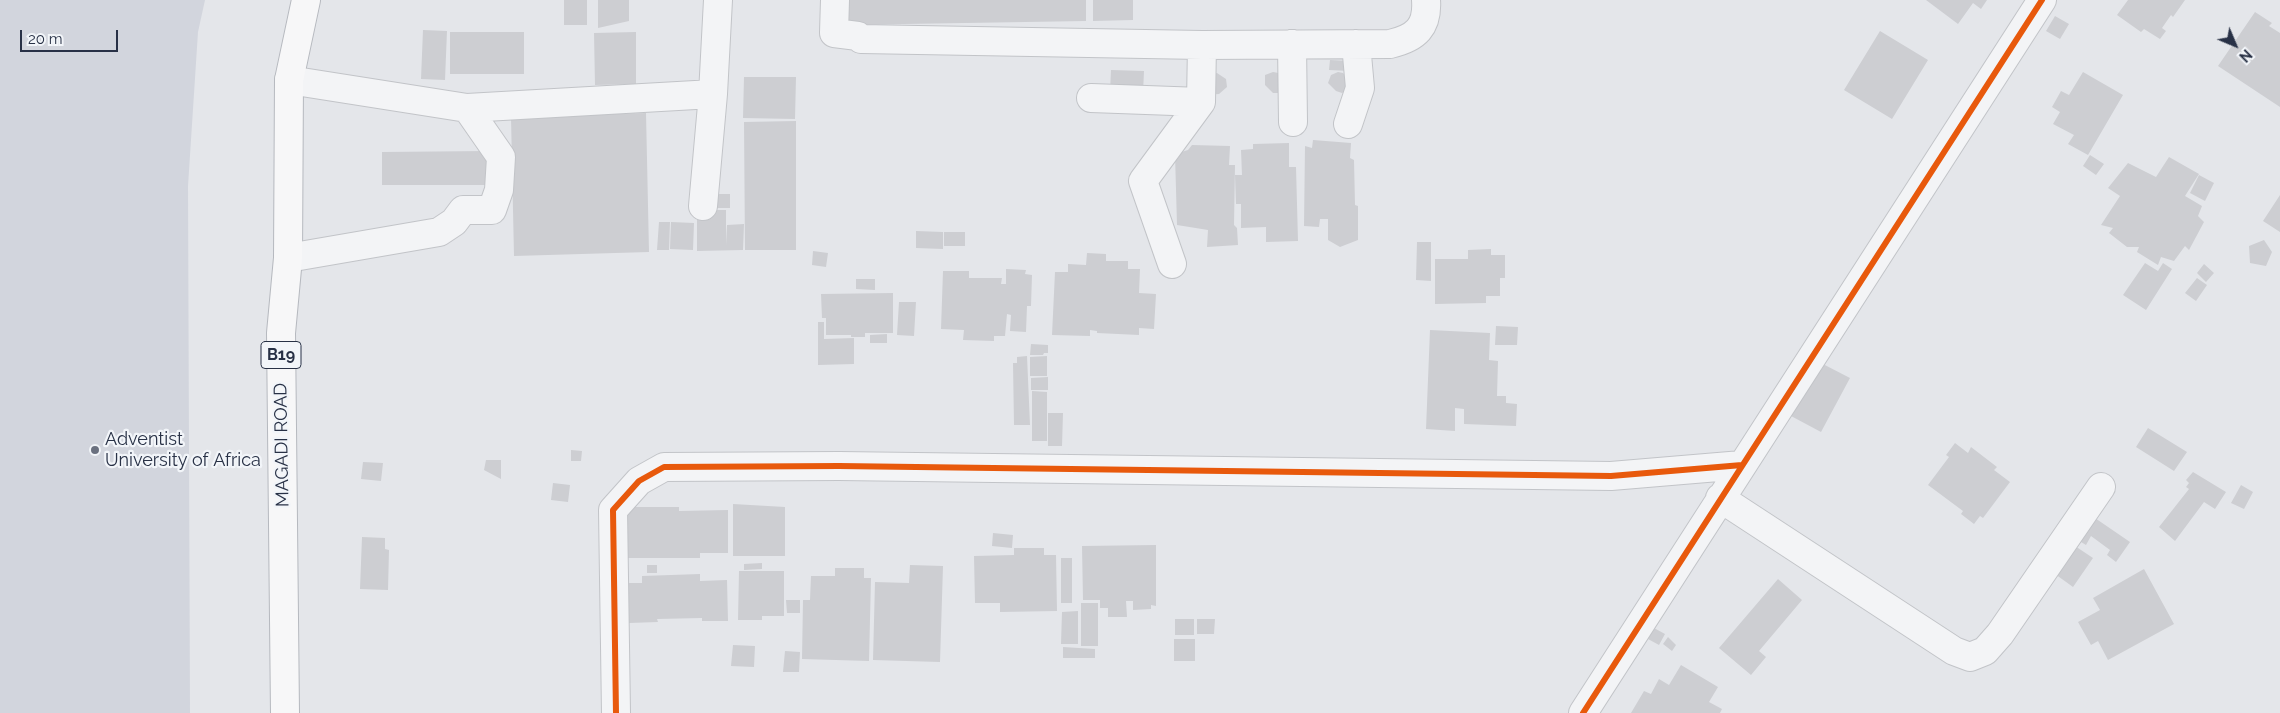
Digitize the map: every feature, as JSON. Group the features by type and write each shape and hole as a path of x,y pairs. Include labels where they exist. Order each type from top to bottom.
{"highway":[{"name":"MAGADI ROAD","path":"285,713 281,333 288,258 288,80 306,0"}],"street":[{"path":"703,206 713,94 718,0"},
{"path":"835,0 834,33 858,36 861,39 1202,45 1390,44 1412,36 1422,25 1427,15 1426,0"},
{"path":"1583,713 2042,0"},
{"path":"1292,44 1293,122"},
{"path":"1348,124 1360,88 1356,44"},
{"path":"1172,264 1143,181 1201,102 1202,45"},
{"path":"288,80 467,108 713,94"},
{"path":"1091,98 1201,102"},
{"path":"288,258 440,232 454,222 463,210 492,210 499,190 501,157 467,108"},
{"path":"616,713 613,510 639,480 664,468 839,466 1611,476 1742,465"},
{"path":"1720,498 1954,652 1970,657 1985,651 2000,634 2101,487"}],"shaded area":[{"name":"Adventist University of Africa","path":"0,0 205,0 198,32 188,186 190,713 0,713"}],"building":[{"path":"564,0 587,0 587,25 564,25"},
{"path":"598,0 629,0 629,21 598,28"},
{"path":"844,0 1086,0 1086,21 844,25"},
{"path":"1093,0 1133,0 1133,20 1093,21"},
{"path":"1926,0 1987,0 1981,9 1973,3 1958,24"},
{"path":"2128,0 2185,0 2173,17 2171,15 2162,28 2166,31 2160,39 2144,29 2141,32 2117,15"},
{"path":"2255,12 2272,23 2269,26 2280,33 2280,107 2218,66"},
{"path":"2055,16 2069,24 2060,39 2046,31"},
{"path":"423,30 447,31 445,80 421,79"},
{"path":"1880,31 1928,60 1892,119 1844,90"},
{"path":"450,32 524,32 524,74 450,74"},
{"path":"636,32 636,84 595,85 594,33"},
{"path":"1330,60 1350,61 1350,71 1329,70"},
{"path":"1111,70 1144,71 1143,93 1110,92"},
{"path":"1273,72 1284,74 1288,85 1278,93 1273,93 1265,85 1265,75"},
{"path":"1338,72 1343,73 1351,80 1352,87 1342,93 1336,91 1328,83 1331,75"},
{"path":"2083,72 2123,95 2088,155 2068,144 2074,135 2053,124 2060,112 2052,107 2061,91 2069,95"},
{"path":"1217,73 1226,79 1227,87 1219,94 1207,95 1210,74"},
{"path":"744,77 796,77 795,119 743,118"},
{"path":"646,113 649,252 514,256 511,117"},
{"path":"796,121 796,250 745,250 744,122"},
{"path":"1313,140 1351,143 1350,158 1354,160 1355,205 1358,206 1358,240 1340,247 1328,240 1328,219 1320,219 1319,227 1304,226 1305,146 1312,148"},
{"path":"1289,143 1289,167 1296,167 1298,241 1266,242 1266,227 1241,228 1241,204 1236,204 1235,175 1242,175 1241,150 1253,149 1253,144"},
{"path":"1192,145 1230,146 1229,165 1235,165 1234,225 1237,228 1238,245 1207,247 1208,230 1177,225 1175,154 1188,150"},
{"path":"488,151 488,185 382,185 382,152"},
{"path":"2090,155 2104,164 2096,175 2083,166"},
{"path":"2169,157 2199,174 2185,196 2202,206 2198,216 2204,222 2189,250 2185,246 2174,261 2161,257 2158,265 2137,252 2139,247 2127,247 2109,233 2113,228 2101,225 2120,196 2108,188 2128,163 2156,177"},
{"path":"2199,175 2214,183 2205,201 2190,193"},
{"path":"716,194 730,194 730,208 716,208"},
{"path":"2280,195 2280,232 2263,221"},
{"path":"697,210 726,210 726,245 727,225 744,224 743,250 697,251"},
{"path":"659,222 670,222 669,250 657,250"},
{"path":"671,222 694,223 693,250 670,249"},
{"path":"916,231 943,232 943,249 916,248"},
{"path":"944,232 965,232 965,246 944,246"},
{"path":"2264,240 2272,252 2266,266 2250,263 2249,246"},
{"path":"1417,242 1431,242 1431,281 1416,280"},
{"path":"1491,249 1491,255 1505,255 1505,278 1500,278 1500,296 1486,296 1486,303 1435,304 1435,259 1468,259 1468,250"},
{"path":"813,251 828,253 826,267 812,265"},
{"path":"1087,253 1106,254 1106,261 1128,261 1128,269 1140,269 1139,293 1156,294 1154,329 1139,328 1139,335 1097,333 1097,331 1090,330 1090,336 1052,335 1055,272 1068,272 1068,264 1086,265"},
{"path":"2145,263 2158,271 2163,263 2172,269 2146,310 2123,295"},
{"path":"2204,264 2214,273 2206,282 2197,273"},
{"path":"1006,269 1026,270 1025,274 1032,275 1031,306 1027,306 1026,332 1010,331 1011,315 1007,314 1005,336 994,336 994,341 963,340 964,330 941,329 943,271 969,271 969,278 1002,278 1001,284 1006,284"},
{"path":"2197,278 2207,285 2196,301 2185,293"},
{"path":"856,279 875,279 875,290 856,289"},
{"path":"893,293 893,333 865,333 865,337 826,335 826,318 822,318 821,294"},
{"path":"899,302 916,302 914,336 897,335"},
{"path":"818,322 824,322 824,339 854,338 854,364 818,365"},
{"path":"1496,326 1518,327 1517,345 1495,345"},
{"path":"1430,330 1490,333 1489,360 1498,361 1497,396 1506,396 1506,403 1517,404 1516,426 1464,424 1464,409 1455,408 1455,431 1426,429"},
{"path":"887,334 887,343 870,343 870,335"},
{"path":"1031,344 1048,345 1048,353 1030,355"},
{"path":"1027,356 1030,425 1014,425 1013,363 1017,363 1017,357"},
{"path":"1047,356 1047,376 1030,376 1030,357"},
{"path":"1819,362 1850,378 1821,432 1791,416"},
{"path":"1048,377 1048,390 1031,390 1031,378"},
{"path":"1032,391 1047,392 1047,441 1032,441"},
{"path":"1048,413 1063,413 1062,446 1048,446"},
{"path":"2148,428 2187,452 2174,471 2136,447"},
{"path":"1955,443 1968,453 1971,447 1997,467 1994,470 2010,482 1983,518 1980,516 1974,524 1961,514 1963,511 1928,485 1949,457 1946,455"},
{"path":"571,450 582,451 581,461 571,461"},
{"path":"486,460 501,460 501,479 484,470"},
{"path":"363,462 383,463 381,481 361,479"},
{"path":"2193,472 2226,492 2215,509 2204,502 2175,541 2159,527 2189,489 2186,487 2189,483 2186,480"},
{"path":"553,483 570,485 568,502 551,500"},
{"path":"2241,485 2253,492 2244,509 2231,503"},
{"path":"733,504 785,507 785,556 733,556"},
{"path":"628,507 679,507 679,511 728,510 728,553 700,553 700,558 627,558"},
{"path":"2092,516 2130,542 2116,562 2107,555 2110,550 2091,536 2086,545 2076,539"},
{"path":"993,533 1013,535 1012,548 992,546"},
{"path":"362,537 385,538 385,549 389,550 388,590 360,589"},
{"path":"1156,545 1156,606 1151,605 1151,609 1133,610 1133,601 1126,601 1127,617 1108,617 1108,608 1100,608 1100,600 1083,600 1082,546"},
{"path":"2075,546 2093,558 2073,587 2055,574"},
{"path":"1014,548 1044,548 1044,555 1056,555 1057,611 1000,612 1000,603 975,603 974,556 1014,555"},
{"path":"1061,558 1072,558 1072,603 1061,603"},
{"path":"762,563 762,569 744,570 744,564"},
{"path":"647,565 657,565 657,573 647,573"},
{"path":"910,565 943,566 940,662 873,660 875,582 909,583"},
{"path":"835,568 864,568 864,578 871,578 869,661 802,659 803,600 810,600 811,576 835,576"},
{"path":"2144,569 2174,624 2108,660 2098,641 2091,645 2078,622 2100,610 2093,598"},
{"path":"739,571 784,571 784,616 762,616 762,620 738,620"},
{"path":"700,574 700,581 727,580 728,621 702,621 702,618 657,619 658,622 629,623 628,583 642,583 642,576"},
{"path":"1778,579 1802,600 1759,651 1766,657 1751,675 1719,648"},
{"path":"786,600 800,600 800,613 787,613"},
{"path":"1081,603 1098,603 1098,646 1081,646"},
{"path":"1078,611 1078,644 1061,644 1062,612"},
{"path":"1175,619 1194,619 1194,635 1175,635"},
{"path":"1197,619 1215,619 1214,634 1197,634"},
{"path":"1654,628 1665,634 1659,645 1648,639"},
{"path":"1668,637 1676,645 1672,651 1663,644"},
{"path":"1174,639 1195,639 1195,661 1174,661"},
{"path":"733,645 755,646 754,667 731,666"},
{"path":"1063,647 1095,649 1095,658 1063,658"},
{"path":"785,651 800,652 799,672 783,672"},
{"path":"1681,665 1718,687 1709,702 1722,709 1720,713 1631,713 1644,691 1651,694 1659,679 1669,685"}],"cycle path":[{"path":"1583,713 2042,0"},
{"path":"616,713 613,510 639,481 664,467 839,466 1611,476 1742,465"}],"place":[{"name":"Adventist University of Africa","path":"95,450"}]}
